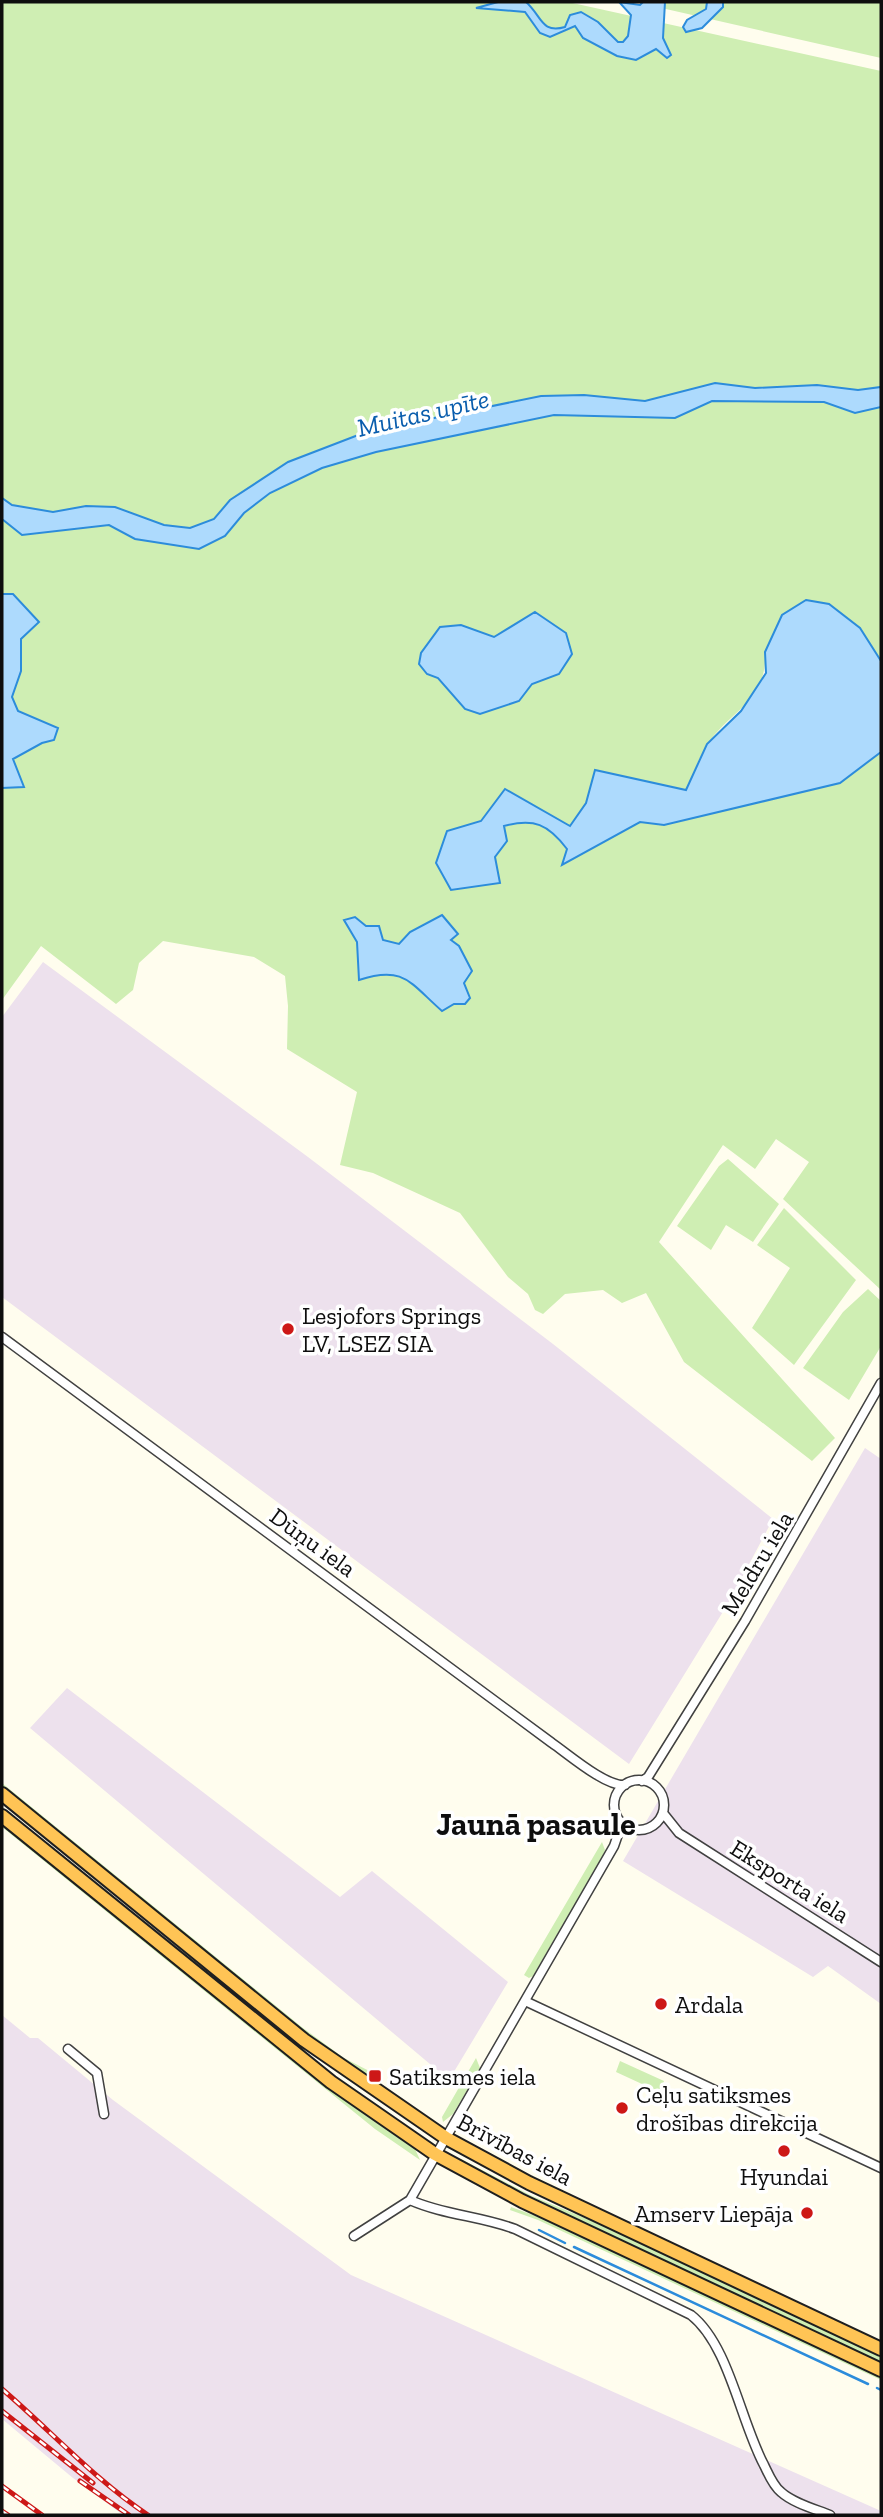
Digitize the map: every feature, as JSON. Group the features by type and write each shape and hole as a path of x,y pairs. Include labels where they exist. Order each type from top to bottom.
{"highway":[{"name":"Brīvības iela","path":"2,1794 304,2040 446,2137 529,2183 881,2349"},
{"name":"Brīvības iela","path":"2,1816 331,2081 435,2154 522,2201 881,2370"}],"street":[{"name":"Dūņu iela","path":"2,1336 601,1777 618,1786 625,1785"},
{"name":"Meldru iela","path":"642,1781 648,1777 660,1759 820,1495 881,1384"},
{"name":"Meldru iela","path":"660,1759 656,1787 663,1798 663,1813"},
{"name":"Dūņu iela","path":"601,1777 615,1799"},
{"path":"636,1830 622,1823 616,1813 615,1799 625,1785 642,1781 656,1787"},
{"path":"614,1846 636,1830 651,1827 663,1813"},
{"name":"Eksporta iela","path":"663,1813 679,1833 881,1962"},
{"path":"354,2236 410,2200 614,1846 622,1823"},
{"name":"Eksporta iela","path":"651,1827 679,1833"},
{"path":"525,2001 881,2168"},
{"path":"68,2049 97,2073 104,2114"},
{"path":"410,2200 456,2216 487,2218 515,2229 691,2315 706,2326 745,2426 772,2481 781,2493 830,2515"}],"shaded area":[{"path":"43,962 308,1157 553,1344 773,1519 729,1602 629,1764 2,1297 2,1017"},
{"path":"865,1448 881,1459 881,2004 828,1966 813,1977 623,1861"},
{"path":"67,1688 340,1897 372,1871 508,1982 449,2080 30,1728"},
{"path":"2,2015 30,2038 38,2038 113,2100 351,2275 881,2511 881,2515 123,2515 2,2419"}],"green space":[{"path":"2,2 568,2 881,71 881,661 860,628 765,652 764,669 754,694 707,745 686,790 595,771 586,803 570,826 505,790 481,821 447,831 500,883 495,857 507,841 504,827 532,823 547,829 567,849 562,864 640,822 664,825 840,783 881,752 881,1290 783,1199 809,1162 776,1139 755,1169 723,1145 659,1242 835,1438 812,1461 684,1362 646,1293 622,1303 603,1290 565,1294 543,1314 535,1310 528,1294 508,1277 460,1213 373,1173 340,1165 357,1092 287,1049 288,1006 285,976 254,957 163,941 139,963 133,990 116,1004 41,946 2,1000 2,787 13,759 42,743 54,740 58,728 18,712 12,697 20,658 18,622 13,595 2,594","holes":["535,612 565,633 559,674 532,684 519,701 465,709 438,678 461,625 494,637"]},
{"path":"635,2 881,2 881,58"},
{"path":"728,1159 779,1204 753,1242 726,1225 711,1250 677,1226 719,1166"},
{"path":"784,1208 856,1280 794,1365 752,1328 790,1268 757,1245"},
{"path":"868,1289 881,1301 881,1346 849,1400 803,1368 843,1312"},
{"path":"2,1783 303,2028 344,2058 375,2074 373,2077 344,2063 291,2023 17,1800 2,1787"},
{"path":"2,1823 342,2097 415,2149 420,2160 375,2129 2,1827"},
{"path":"602,1842 605,1850 603,1855 533,1976 529,1978 524,1975"},
{"path":"476,2058 480,2068 453,2114 443,2122 442,2117"},
{"path":"620,2061 664,2081 661,2089 655,2090 616,2072"},
{"path":"461,2159 532,2196 616,2231 881,2355 881,2365 519,2195 459,2162"},
{"path":"511,2207 555,2223 881,2376 881,2380 538,2220 510,2210"}],"water":[{"path":"498,2 526,2 546,26 557,29 565,27 570,15 581,12 598,22 618,42 623,42 628,36 631,15 619,2 640,5 643,2 665,2 663,38 671,55 667,58 656,49 636,60 617,56 583,38 575,26 550,37 540,33 525,12 476,8"},
{"path":"707,2 723,2 723,7 702,28 686,32 683,27 687,20 706,9"},
{"path":"715,383 755,388 817,385 858,390 881,387 881,407 855,413 824,402 712,401 675,418 554,415 376,452 322,468 270,493 244,513 225,536 199,549 135,539 109,525 22,535 2,519 2,498 12,505 53,512 86,506 115,507 164,525 190,528 214,519 230,500 288,462 366,432 541,396 584,395 645,401"},
{"path":"2,594 13,594 39,622 21,639 21,671 12,697 18,711 58,728 54,740 42,743 13,759 24,787 2,788"},
{"path":"806,600 829,604 860,628 881,661 881,752 840,783 664,825 640,822 562,865 567,849 547,829 532,823 504,826 507,841 495,857 500,883 451,890 436,863 447,831 481,821 505,789 570,826 586,803 595,770 686,790 707,744 741,711 766,673 765,652 782,615"},
{"path":"535,612 566,633 572,654 559,674 532,684 519,701 480,714 465,709 438,678 427,674 419,664 421,653 440,627 461,625 494,637"},
{"path":"442,915 458,934 451,940 459,946 472,971 464,983 470,998 465,1004 454,1004 442,1011 414,985 397,976 374,976 359,980 357,942 344,920 355,917 366,926 379,926 383,940 399,944 410,932"}],"waterway":[{"path":"539,2230 565,2243"},
{"path":"574,2247 868,2384"},
{"path":"877,2388 881,2390"}],"railway":[{"path":"2,2389 91,2471 148,2515"},
{"path":"2,2411 93,2483"},
{"path":"80,2481 129,2515"},
{"path":"2,2486 42,2515"},
{"path":"2,2511 8,2515"}],"place":[{"name":"Lesjofors Springs LV, LSEZ SIA","path":"288,1329"},
{"name":"Ardala","path":"661,2004"},
{"name":"Satiksmes iela","path":"375,2076"},
{"name":"Ceļu satiksmes drošības direkcija","path":"622,2108"},
{"name":"Hyundai","path":"784,2151"},
{"name":"Amserv Liepāja","path":"807,2213"}],"district":[{"name":"Jaunā pasaule","path":"536,1824"}],"water label":[{"name":"Muitas upīte","path":"423,413"}]}
